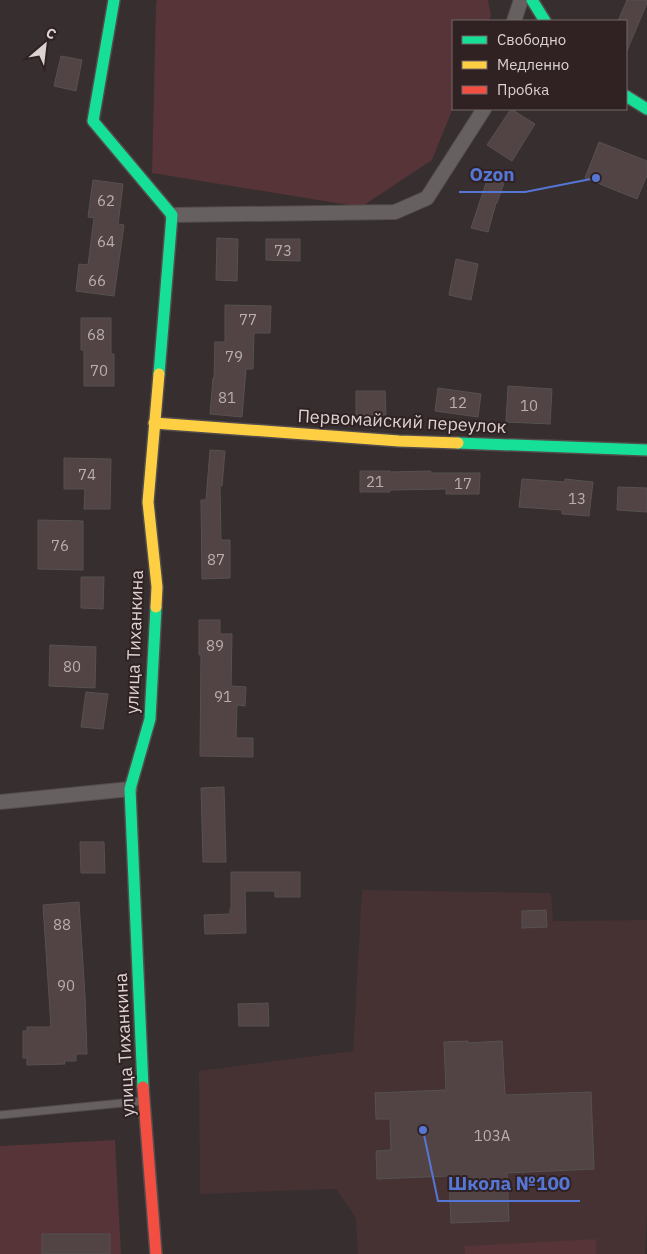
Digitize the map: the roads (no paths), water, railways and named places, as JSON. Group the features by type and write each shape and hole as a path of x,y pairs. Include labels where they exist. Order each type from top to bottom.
{"street":[{"path":"114,0 93,121 172,215 395,212 427,198 483,110"},
{"path":"514,20 521,0"},
{"path":"532,0 544,20"},
{"path":"627,97 647,110"},
{"name":"улица Тиханкина","path":"156,1254 144,1101 130,789 150,719 158,587 148,502 172,215"},
{"name":"Первомайский переулок","path":"154,423 399,441 647,450"},
{"path":"0,802 130,789"}],"lane":[{"path":"0,1115 144,1101"}],"place":[{"name":"Ozon","path":"596,178"},
{"name":"Школа №100","path":"423,1130"}]}
